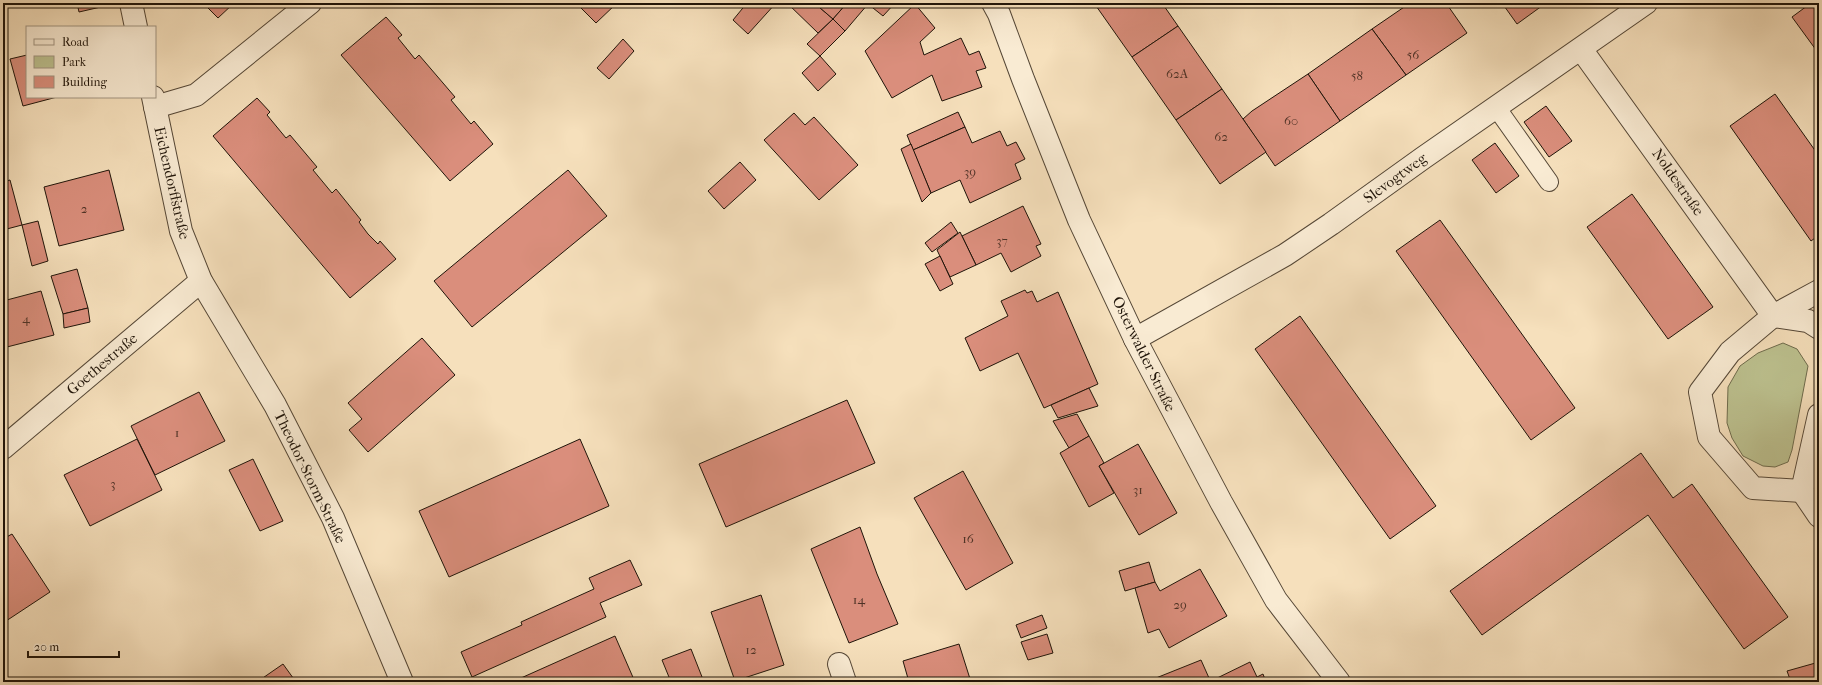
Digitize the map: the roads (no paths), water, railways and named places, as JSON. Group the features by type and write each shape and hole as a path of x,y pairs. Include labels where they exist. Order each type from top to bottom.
{"street":[{"path":"131,3 136,26"},
{"name":"Eichendorffstraße","path":"201,281 180,231 154,102 196,95 310,3"},
{"name":"Osterwalder Straße","path":"993,3 999,14 1023,79 1080,220 1135,339 1217,496 1276,600 1339,682"},
{"name":"Slevogtweg","path":"1135,339 1285,254 1331,224 1646,3"},
{"name":"Noldestraße","path":"1581,49 1773,316"},
{"name":"Goethestraße","path":"3,448 201,281"},
{"name":"Theodor-Storm-Straße","path":"201,281 275,406 326,504 386,641 402,682"},
{"path":"1802,491 1753,488 1709,437 1700,392 1730,352 1773,316 1819,291"},
{"path":"1773,316 1808,321 1819,328"},
{"path":"1819,415 1802,491 1819,516"}],"lane":[{"path":"1496,107 1549,182"}]}
